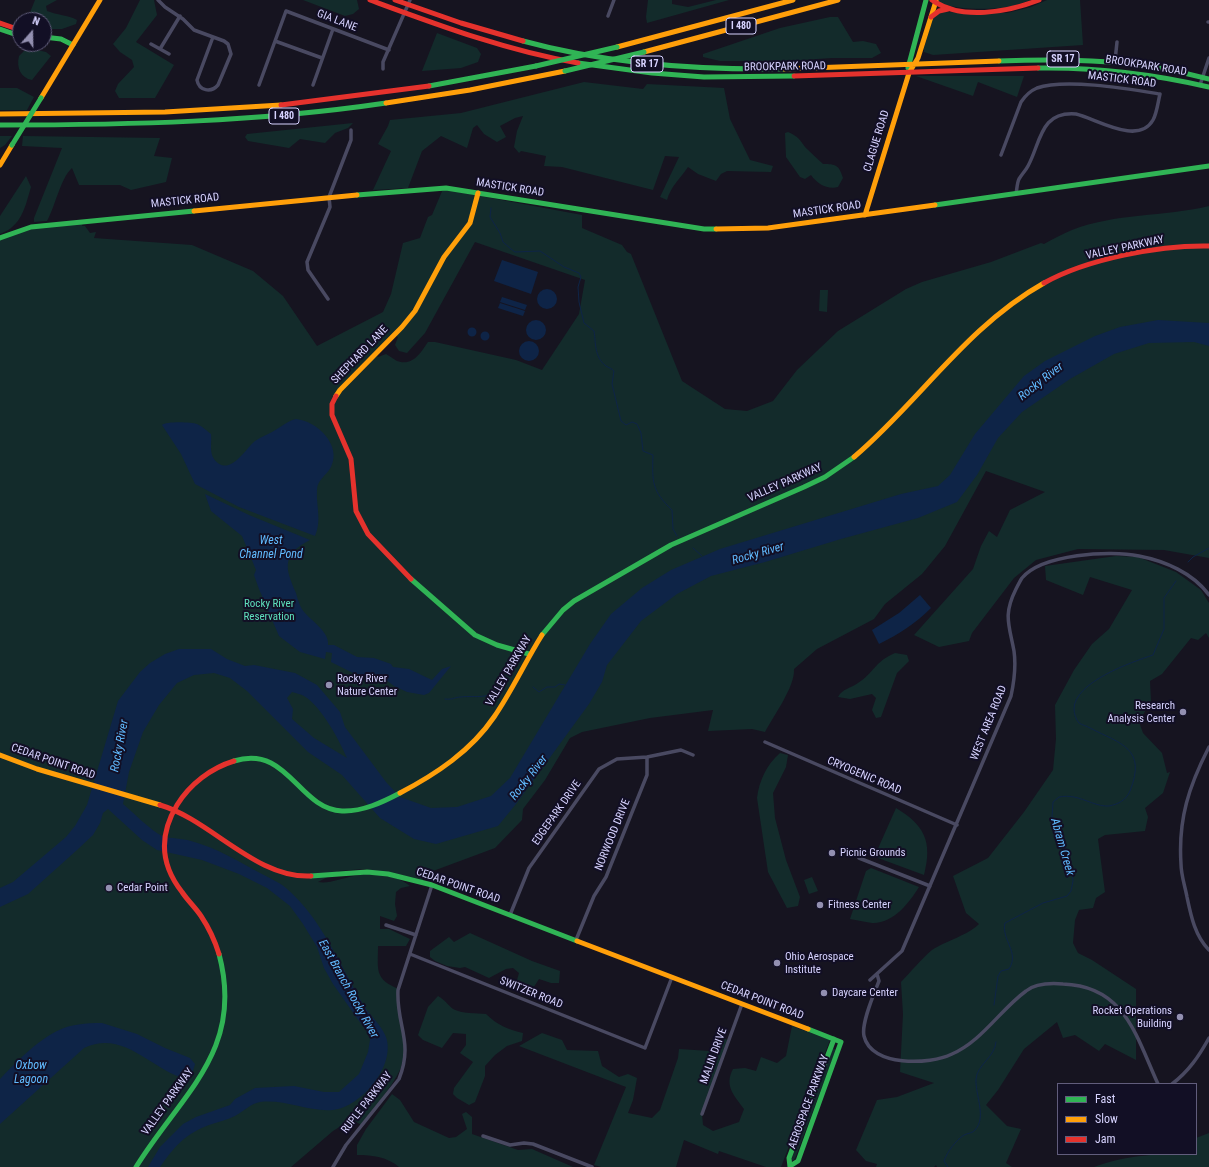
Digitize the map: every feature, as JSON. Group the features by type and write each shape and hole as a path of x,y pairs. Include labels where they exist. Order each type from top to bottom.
{"main road":[{"path":"0,165 100,0"},
{"name":"BROOKPARK ROAD","path":"370,0 460,32 523,51 631,71 693,77 730,78 1093,68 1127,71 1209,87"},
{"name":"BROOKPARK ROAD","path":"395,0 409,2 467,26 521,41 573,53 630,62 693,68 776,69 1055,59 1115,61 1153,65 1209,79"},
{"name":"I 480","path":"0,114 113,114 262,107 349,98 434,86 536,66 618,47 793,0"},
{"name":"I 480","path":"0,125 110,126 271,117 352,109 438,96 565,72 838,0"},
{"name":"CLAGUE ROAD","path":"909,73 908,64 926,0"},
{"path":"931,17 939,12 953,9 982,11 1015,9 1039,0"},
{"path":"934,1 953,9"},
{"name":"CLAGUE ROAD","path":"865,214 909,73 914,64 931,17 934,1"},
{"path":"0,23 12,27"},
{"path":"0,29 12,33"},
{"path":"52,38 60,39 73,45"},
{"name":"MASTICK ROAD","path":"0,238 30,227 329,197 446,188 704,229 768,228 1209,166"},
{"name":"SHEPHARD LANE","path":"478,193 470,223 444,257 426,294 415,311 402,327 340,390 332,404 332,414 351,459 356,511 368,534 425,592 475,635 497,645 529,654"},
{"name":"VALLEY PARKWAY","path":"136,1167 149,1146 199,1079 211,1056 222,1028 225,1014 222,960 205,921 173,881 166,868 162,853 164,835 174,811 188,791 207,773 228,761 238,758 254,758 275,764 285,771 316,802 327,808 348,812 369,807 400,792 428,777 449,763 482,732 495,716 529,654 546,628 561,612 583,596 668,547 799,490 828,475 845,464 858,454 903,410 984,327 1021,297 1056,277 1111,258 1182,247 1209,246"},
{"name":"CEDAR POINT ROAD","path":"0,755 86,785 174,811 194,821 256,860 281,873 306,876 367,872 388,874 432,885 841,1042"},
{"name":"AEROSPACE PARKWAY","path":"834,1039 789,1158 790,1166 798,1161 841,1042"}],"street":[{"path":"158,0 165,7 180,16 194,30 224,41 230,48 231,54 218,85 214,89 206,90 200,86 197,80 213,37"},
{"path":"608,16 614,0"},
{"path":"383,69 388,50 409,2"},
{"name":"GIA LANE","path":"259,85 286,12 388,50"},
{"path":"160,49 180,16"},
{"path":"313,85 333,29"},
{"path":"275,41 322,58"},
{"path":"1115,61 1116,42"},
{"path":"152,44 169,54"},
{"path":"1200,85 1209,58"},
{"name":"MASTICK ROAD","path":"1001,155 1021,102 1036,88 1052,85 1101,86 1160,94 1153,120 1145,128 1139,131 1125,132 1076,114 1068,113 1053,119 1042,130 1028,166 1019,179 1016,194"},
{"path":"328,299 308,270 307,262 330,206 329,197 351,140 351,130"},
{"name":"WEST AREA ROAD","path":"870,980 902,951 1011,696 1014,684 1014,659 1008,627 1008,613 1010,604 1022,578 1031,571 1053,560 1094,555 1137,556 1173,567 1189,576 1209,595"},
{"name":"CRYOGENIC ROAD","path":"765,742 957,825"},
{"path":"1209,747 1188,794 1183,812 1180,835 1181,866 1190,912 1199,938 1209,950"},
{"name":"EDGEPARK DRIVE","path":"510,914 529,868 599,769 617,759 647,757 681,750 693,755"},
{"name":"NORWOOD DRIVE","path":"576,940 594,896 606,877 646,775 647,757"},
{"path":"859,858 930,886"},
{"name":"RUPLE PARKWAY","path":"333,1167 346,1145 399,1079 403,1069 406,1049 397,1003 398,990 432,885"},
{"path":"386,925 416,935"},
{"name":"SWITZER ROAD","path":"410,954 645,1048 672,977"},
{"path":"877,974 879,981 864,1025 864,1036 870,1048 880,1055 920,1062 952,1054 971,1043 1027,990 1040,985 1052,983 1074,984 1104,995 1116,1004 1132,1027 1158,1083"},
{"name":"MALIN DRIVE","path":"702,1114 742,1004"},
{"path":"1173,1083 1184,1075 1197,1060 1209,1038"},
{"path":"483,1136 510,1145 524,1143 533,1144 592,1167"}],"green space":[{"path":"35,0 57,0 46,6 47,11 51,12 30,12"},
{"path":"140,0 154,0 157,15 136,42 174,65 155,98 119,98 115,91 118,84 134,67 132,60 120,52 113,44 126,28"},
{"path":"303,0 357,0 359,9 353,14 345,16"},
{"path":"648,0 672,0 672,4 688,7 716,0 729,0 647,23 646,17"},
{"path":"938,0 1032,0 1000,8 982,9 953,7 938,2"},
{"path":"1047,0 1080,0 1083,45 933,55 924,52 933,18 941,12 1007,13 1031,7"},
{"path":"52,12 77,20 76,24 62,29 52,29"},
{"path":"830,17 838,17 853,42 863,41 876,44 881,53 872,58 832,58 787,61 720,61 703,57 703,54 780,28"},
{"path":"437,33 477,48 481,54 478,62 461,68 422,71"},
{"path":"23,52 46,52 51,56 32,80 22,75 20,72 18,65 19,56"},
{"path":"916,76 1024,76 1017,97 978,82 973,96"},
{"path":"584,82 643,89 647,84 724,88 730,119 750,160 773,166 771,172 727,171 721,174 716,181 698,174 688,167 673,187 667,200 660,197 679,157 665,156 653,190 562,167 544,166 546,156 521,151 519,153 514,147 517,131 523,116 515,118 500,126 506,137 497,142 484,134 477,125 473,128 467,148 441,136 422,151 408,188 373,190 391,151 378,144 390,120 461,113"},
{"path":"0,88 17,88 34,97 27,110 0,110"},
{"path":"353,123 348,128 335,133 325,143 300,139 289,148 248,141 245,137 247,134"},
{"path":"788,132 798,138 823,164 834,165 840,170 843,178 838,187 830,188 823,186 811,175 805,179 800,177 786,157 785,133"},
{"path":"0,136 12,136 5,145 0,148"},
{"path":"23,136 160,138 154,156 172,158 166,182 131,190 120,185 79,185 72,168 61,185 47,221 34,222 34,218 62,148 22,146"},
{"path":"26,176 31,187 22,215 13,226 0,234 0,216"},
{"name":"Rocky River Reservation","path":"443,189 582,215 582,228 622,245 627,252 631,254 682,381 725,409 747,411 773,401 797,370 838,331 906,289 922,282 991,262 1041,243 1044,244 1068,232 1088,225 1122,218 1175,212 1209,206 1209,558 1164,550 1078,549 1036,560 1014,578 972,633 969,641 939,647 914,635 973,569 981,546 989,531 997,537 1010,510 1045,492 986,471 945,546 922,574 885,604 874,619 817,649 794,669 788,692 765,732 752,729 708,731 713,710 650,718 582,732 570,738 545,780 523,809 522,820 495,848 425,874 422,882 364,869 339,871 318,882 331,882 368,874 384,875 398,879 410,886 401,888 396,892 395,904 397,916 394,921 380,916 380,929 389,929 410,939 406,946 378,946 379,973 385,981 399,989 397,996 403,1030 404,1056 400,1071 378,1104 361,1125 352,1119 333,1131 291,1167 0,1167 0,239 30,228 83,223 82,226 85,226 90,233 96,232 94,238 192,245 253,271 283,296 317,346 383,312 391,294 403,243 420,238 428,217 432,215","holes":["475,242 585,280 579,314 542,370 516,360 435,342 428,342 416,358 408,362 397,361 386,354 377,356 396,336 398,337 395,345 399,351 407,353 425,333"]},
{"path":"820,290 828,290 827,312 819,311"},
{"path":"1116,556 1138,557 1176,572 1201,590 1209,603 1209,638 1206,633 1198,640 1191,638 1162,674 1150,681 1151,701 1139,722 1143,733 1162,753 1167,773 1170,772 1163,793 1145,808 1148,817 1145,831 1105,835 1098,839 1105,892 1096,898 1093,908 1079,910 1075,920 1073,943 1078,953 1092,960 1136,989 1136,1060 1105,1044 1099,1051 1075,1035 1063,1038 1057,1022 1024,1049 998,1090 986,1105 1007,1126 1021,1129 1006,1163 1012,1167 937,1167 936,1165 934,1167 876,1167 877,1164 866,1161 856,1150 877,1100 897,1097 934,1083 900,1072 903,1014 901,982 932,950 970,931 979,924 966,913 953,876 988,858 1024,812 1053,770 1056,739 1055,705 1074,670 1092,644 1109,629 1132,590 1090,577 1083,595 1046,580 1045,566"},
{"path":"895,653 907,655 909,661 897,673 881,717 876,718 872,710 876,698 872,694 850,699 838,697 844,690 855,685 868,675 888,656"},
{"path":"780,753 788,755 786,767 773,793 775,818 786,860 800,897 798,906 787,908 768,872 757,798 764,773 775,757"},
{"path":"896,808 906,814 920,828 924,835 927,863 924,875 878,858 876,853"},
{"path":"871,868 919,887 905,906 887,920 872,923 850,919 866,871"},
{"path":"812,877 818,891 809,894 804,880"},
{"path":"470,933 532,961 560,971 559,983 551,983 539,979 530,993 520,992 515,987 519,973 513,968 506,969 489,978 465,967 460,968 447,966 430,957 430,951 449,937 454,942"},
{"path":"438,996 457,1011 486,1014 503,1026 523,1033 522,1041 507,1046 495,1055 485,1066 485,1076 475,1102 469,1105 453,1094 454,1088 473,1062 460,1053 466,1045 466,1034 453,1033 442,1048 423,1040 418,1035 428,1007"},
{"path":"792,1026 830,1040 781,1167 766,1167 719,1151 718,1154 684,1140 676,1167 601,1167 594,1165 626,1087 519,1046 542,1033 562,1040 567,1050 598,1051 602,1066 619,1077 628,1074 637,1078 633,1100 628,1113 652,1118 660,1110 678,1058 679,1049 710,1051 715,1034 730,1041 702,1114 703,1125 713,1131 739,1122 744,1109 731,1090 730,1075 733,1069 745,1068 756,1071 761,1057 777,1063 786,1056"},
{"path":"833,1048 836,1050 796,1156 794,1160 791,1161"},
{"path":"392,1094 400,1100 414,1122 449,1138 456,1137 467,1129 462,1114 466,1112 472,1117 472,1134 518,1150 532,1149 573,1167 399,1167 380,1157 357,1155 357,1145 366,1129"},
{"path":"1209,1133 1209,1167 1094,1167 1132,1157 1157,1155 1197,1155 1197,1138"}],"water":[{"path":"502,260 538,272 531,294 494,281"},
{"path":"547,289 554,292 557,299 554,306 547,309 540,306 537,299 540,292"},
{"path":"502,297 527,305 525,310 500,302"},
{"path":"500,303 525,311 523,316 498,308"},
{"path":"536,320 543,323 546,330 543,337 536,340 529,337 526,330 529,323"},
{"path":"1158,320 1209,323 1209,346 1194,342 1149,343 1114,354 1070,379 1022,412 998,438 977,475 957,502 918,518 711,576 677,594 641,621 607,665 602,682 589,704 516,804 498,826 436,844 414,839 380,818 342,775 308,752 247,691 230,678 214,673 194,675 177,683 159,705 143,732 129,772 123,804 147,826 162,836 188,840 210,847 235,859 286,888 299,900 320,928 363,1004 384,1032 388,1048 386,1060 374,1083 365,1093 344,1107 333,1110 324,1110 278,1102 256,1103 229,1119 193,1132 176,1147 160,1167 148,1167 160,1147 183,1124 196,1117 230,1105 235,1099 255,1088 294,1086 324,1092 339,1092 359,1074 368,1052 370,1040 369,1033 333,984 324,968 317,947 290,906 267,888 239,874 202,860 157,850 142,840 108,809 103,813 100,823 93,835 77,850 28,894 0,907 0,888 13,882 66,837 75,826 87,805 118,701 140,672 150,663 165,654 179,649 211,649 227,659 245,666 254,665 295,673 317,685 340,712 345,727 386,782 400,797 431,808 457,807 491,796 510,778 590,644 611,614 642,588 671,570 720,549 901,494 938,486 950,475 975,434 1024,376 1045,361 1095,336 1120,327","holes":["292,692 304,696 317,708 335,733 347,758 314,738 292,719 293,709 287,698"]},
{"path":"470,328 474,328 476,332 474,336 470,336 468,334 468,330"},
{"path":"483,332 487,332 489,336 487,340 483,340 481,338 481,334"},
{"path":"529,341 536,344 539,351 536,358 529,361 522,358 519,351 522,344"},
{"path":"296,419 312,424 319,429 326,436 333,450 334,459 331,467 318,483 317,487 318,524 315,536 239,507 195,484 181,454 162,425 174,422 185,422 194,423 201,426 211,434 212,456 220,464 225,466 237,460 255,441"},
{"name":"West Channel Pond","path":"205,494 249,515 310,540 294,551 290,557 288,563 289,576 299,604 305,613 326,636 328,645 334,645 357,657 374,658 391,664 393,667 409,669 432,680 442,669 451,666 429,693 424,695 407,692 394,686 385,679 355,674 331,662 332,653 326,652 325,659 300,652 279,636 259,589 254,575 256,570 242,536 211,511"},
{"path":"920,595 931,608 906,628 879,644 872,630 899,613"},
{"name":"Oxbow Lagoon","path":"102,1023 137,1034 165,1048 190,1058 195,1064 192,1074 186,1079 161,1068 125,1047 112,1044 98,1044 84,1048 0,1124 0,1079 12,1066 34,1046 57,1031 78,1024"}],"waterway":[{"path":"491,208 490,217 500,233 503,242 515,252 540,251 564,267 579,273 581,277 578,287 579,302 584,323 594,331 596,350 599,358 606,366 614,371 612,384 621,421 626,425 632,422 637,424 641,433 643,451 653,455 653,479 655,486 660,497 672,510 673,529 677,536"},
{"path":"693,548 702,556"},
{"name":"Abram Creek","path":"1188,562 1193,557 1209,548"},
{"name":"Abram Creek","path":"994,1005 998,976 1001,971 1009,969 1012,963 1012,951 1005,935 1005,923 1043,903 1067,896 1071,891 1073,881 1072,873 1052,817 1053,802 1059,797 1068,796 1100,805 1113,805 1119,803 1126,797 1130,791 1134,777 1135,765 1133,756 1128,749 1078,722 1074,711 1077,699 1083,690 1106,674 1153,655 1164,629 1164,598 1176,581"},
{"path":"445,699 488,695 496,690 499,685 506,683"},
{"path":"533,687 539,692 547,687 555,687 559,684 565,685"},
{"name":"Abram Creek","path":"948,1167 944,1161 952,1146 964,1135 974,1131 978,1125 980,1119 980,1106 976,1085 977,1074 979,1069 993,1052 996,1042"}],"traffic: fast":[{"path":"908,68 926,0"},
{"path":"0,29 12,33"},
{"path":"52,38 61,39 73,45"},
{"path":"523,41 587,55 652,64 685,67 784,69"},
{"path":"536,66 617,47"},
{"path":"565,71 644,52"},
{"path":"999,61 1079,60 1131,64 1209,79"},
{"path":"578,63 652,73 704,77 794,76"},
{"path":"429,86 536,66"},
{"path":"1038,68 1124,72 1167,78 1209,87"},
{"path":"12,145 41,98"},
{"path":"0,125 193,121 289,114 386,103"},
{"path":"935,205 1209,166"},
{"path":"357,195 446,188 704,229 716,229"},
{"path":"0,238 31,227 194,211"},
{"path":"542,635 563,610 574,601 671,545 825,477 854,457"},
{"path":"411,579 475,635 497,645 529,654"},
{"path":"234,761 252,758 267,761 280,769 314,800 327,808 342,811 365,808 400,793"},
{"path":"311,876 367,872 388,874 432,885 577,941"},
{"path":"136,1167 189,1093 204,1070 216,1045 223,1018 225,988 219,954"},
{"path":"790,1166 798,1161 841,1042 808,1029"},
{"path":"790,1167 789,1158 834,1039"}],"traffic: slow":[{"path":"41,98 100,0"},
{"path":"617,47 793,0"},
{"path":"644,52 838,0"},
{"path":"865,215 909,73 918,58 936,1"},
{"path":"784,69 999,61"},
{"path":"386,103 470,90 565,71"},
{"path":"0,114 165,112 281,105"},
{"path":"0,165 12,145"},
{"path":"336,396 340,390 402,327 415,311 444,257 470,223 478,193"},
{"path":"194,211 357,195"},
{"path":"716,229 768,228 935,205"},
{"path":"854,457 900,413 967,342 1016,301 1044,283"},
{"path":"400,793 427,778 452,761 475,741 494,717 507,697 542,635"},
{"path":"0,755 37,769 160,805"},
{"path":"577,941 808,1029"}],"traffic: jam":[{"path":"370,0 447,28 525,52 578,63"},
{"path":"395,0 461,23 523,41"},
{"path":"932,0 944,7 957,11 970,12 999,11 1039,0"},
{"path":"931,17 939,11 948,9"},
{"path":"0,23 12,27"},
{"path":"794,76 1038,68"},
{"path":"281,105 429,86"},
{"path":"1044,283 1061,274 1102,260 1124,255 1168,248 1209,246"},
{"path":"336,396 332,404 332,415 351,459 356,511 368,534 411,579"},
{"path":"219,954 212,935 204,921 182,892 169,871 164,849 167,827 171,816 182,797 209,772 234,761"},
{"path":"160,805 179,812 252,859 271,868 291,874 311,876"}],"place":[{"name":"Rocky River Nature Center","path":"329,685"},
{"name":"Research Analysis Center","path":"1183,712"},
{"name":"Picnic Grounds","path":"832,853"},
{"name":"Cedar Point","path":"109,888"},
{"name":"Fitness Center","path":"820,905"},
{"name":"Ohio Aerospace Institute","path":"777,963"},
{"name":"Daycare Center","path":"824,993"},
{"name":"Rocket Operations Building","path":"1180,1017"}],"water label":[{"name":"Rocky River","path":"1041,382"},
{"name":"Rocky River","path":"758,554"},
{"name":"Rocky River","path":"120,746"},
{"name":"Rocky River","path":"529,778"},
{"name":"East Branch Rocky River","path":"348,989"}]}
